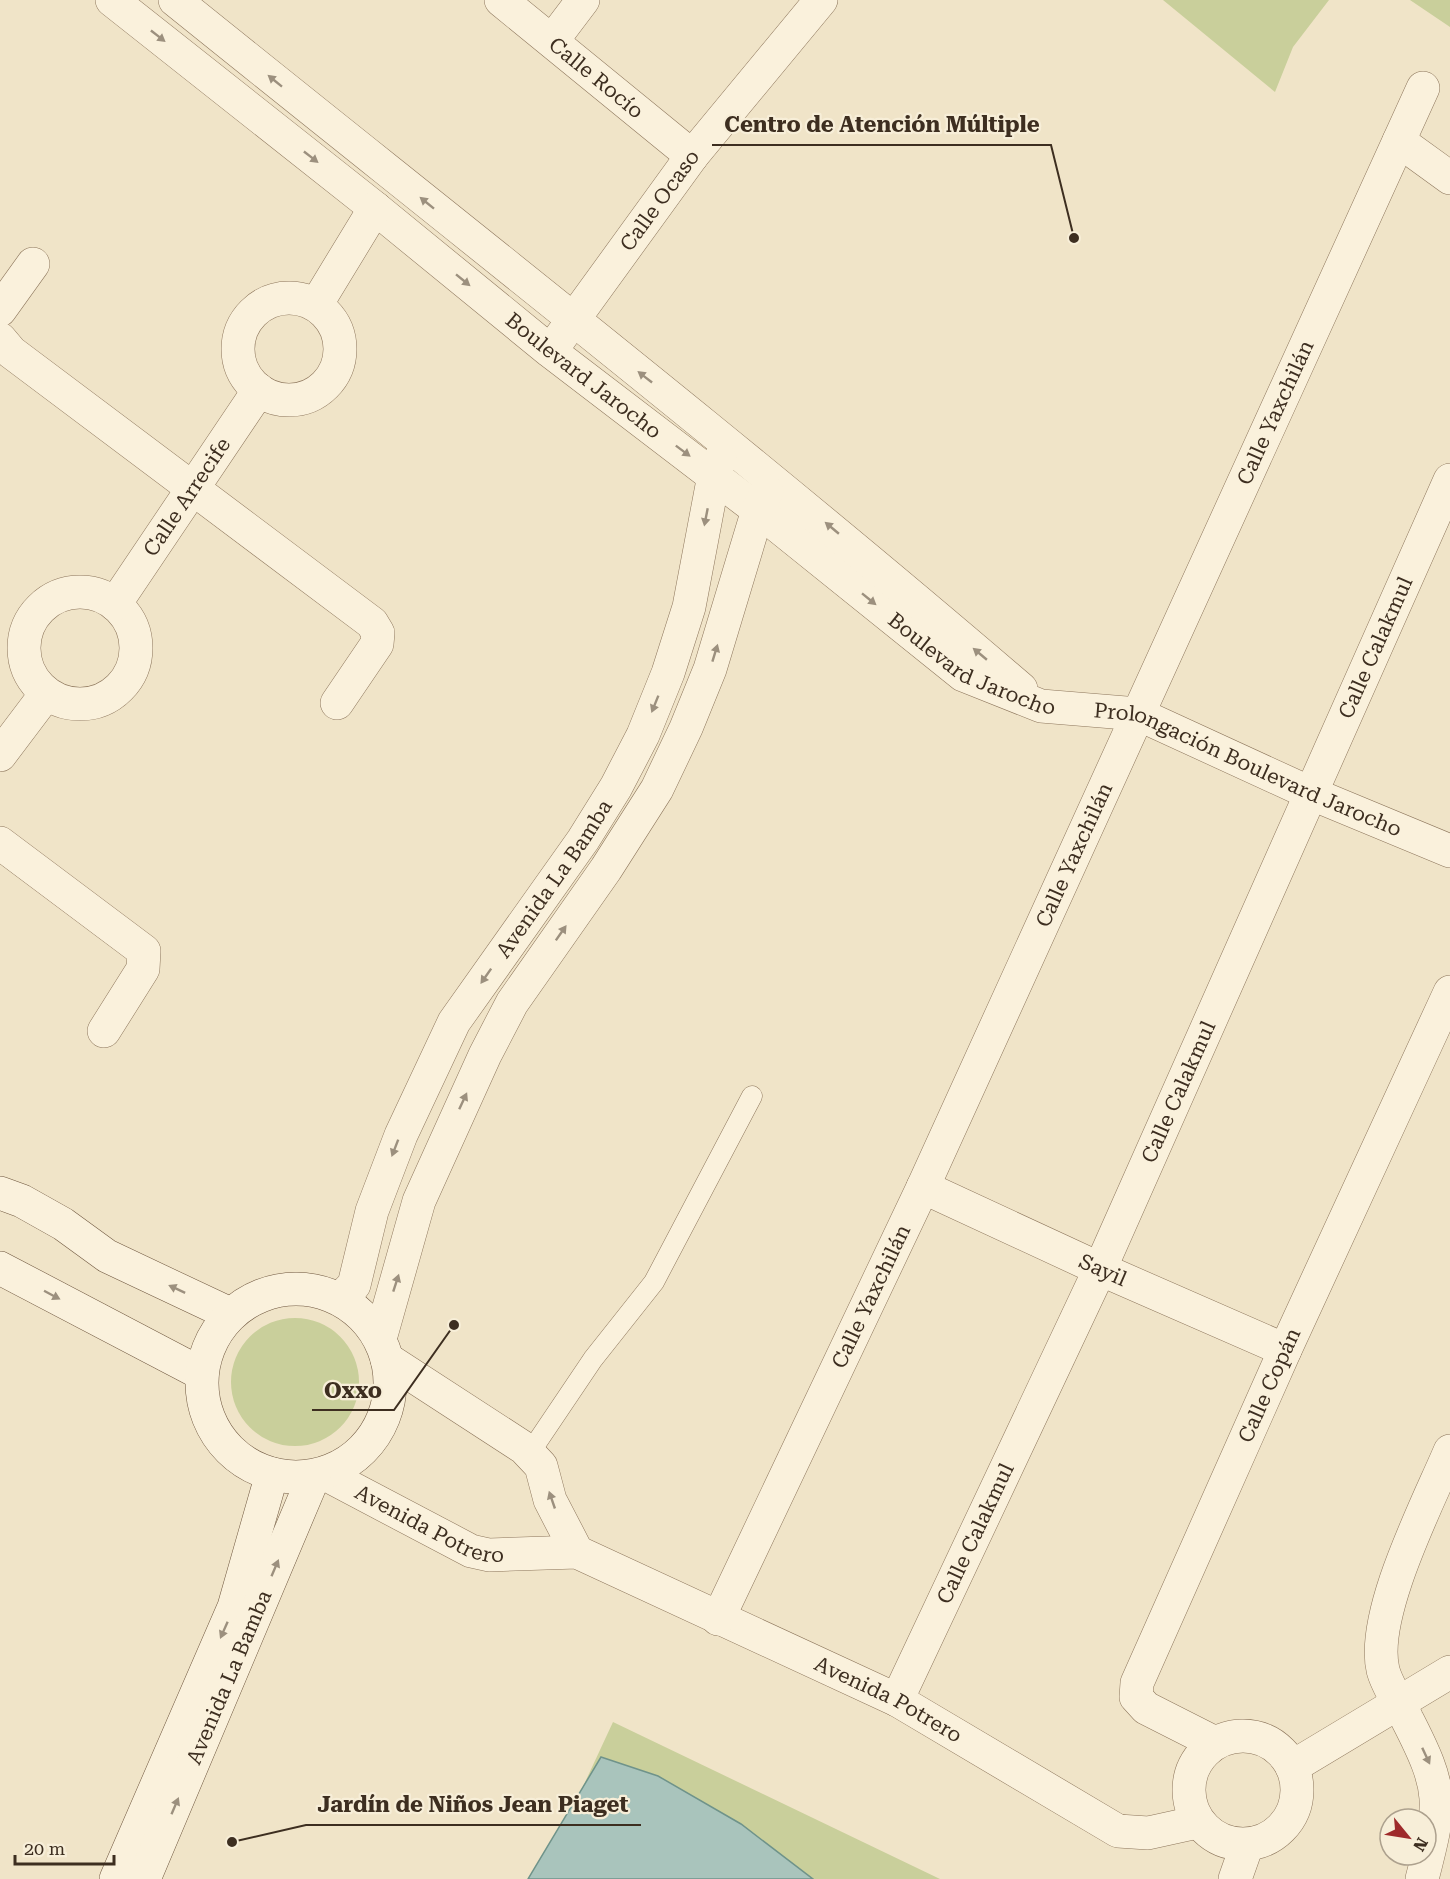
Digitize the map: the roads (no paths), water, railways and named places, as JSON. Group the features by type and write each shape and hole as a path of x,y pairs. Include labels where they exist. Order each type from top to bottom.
{"street":[{"name":"Boulevard Jarocho","path":"112,0 375,208 550,351 714,475 963,675 1041,706"},
{"name":"Boulevard Jarocho","path":"175,0 573,321 773,478 1041,706"},
{"name":"Calle Rocío","path":"501,0 692,156"},
{"path":"552,41 583,0"},
{"name":"Calle Ocaso","path":"550,351 692,156 821,0"},
{"name":"Calle Yaxchilán","path":"718,1619 923,1187 1423,88"},
{"path":"1398,141 1450,178"},
{"path":"316,305 375,208"},
{"path":"0,310 33,264"},
{"path":"286,298 302,299 316,305 335,325 339,338 340,352 332,377 310,395 298,399 271,397 259,390 248,379 241,365 240,334 247,320 271,301 286,298"},
{"path":"0,339 11,352 372,623 378,633 376,644 337,702"},
{"name":"Calle Arrecife","path":"115,604 259,390"},
{"name":"Avenida La Bamba","path":"340,1299 354,1284 372,1211 396,1145 454,1022 583,840 616,787 643,735 668,673 689,607 714,475 726,440"},
{"name":"Avenida La Bamba","path":"384,1349 419,1201 485,1055 512,1003 606,869 657,789 686,728 710,669 758,510 773,478"},
{"name":"Calle Calakmul","path":"897,1700 1101,1269 1450,480"},
{"path":"82,592 99,595 115,604 128,618 135,636 136,655 130,674 118,689 102,700 83,705 63,702 46,694 34,681 26,665 23,647 26,629 35,614 48,602 64,594 82,592"},
{"path":"0,755 46,694"},
{"name":"Prolongación Boulevard Jarocho","path":"1041,706 1138,714 1310,794 1450,851"},
{"path":"0,843 144,951 143,969 105,1031"},
{"name":"Calle Copán","path":"1215,1743 1146,1708 1138,1701 1135,1689 1285,1350 1450,992"},
{"name":"Sayil","path":"923,1187 1285,1350"},
{"path":"0,1193 22,1201 63,1224 107,1256 230,1314"},
{"path":"0,1268 202,1374"},
{"path":"384,1349 390,1387 385,1415 371,1440 351,1461 319,1475 288,1478 242,1461 224,1444 210,1423 203,1399 202,1374 213,1339 230,1314 260,1296 287,1289 314,1291 340,1299 363,1316 384,1349 530,1454 541,1466 550,1500 577,1552"},
{"path":"1422,1879 1436,1826 1437,1789 1429,1762 1383,1670 1382,1644 1393,1589 1450,1451"},
{"name":"Avenida La Bamba","path":"116,1879 234,1607 272,1474"},
{"name":"Avenida La Bamba","path":"144,1879 319,1475"},
{"name":"Avenida Potrero","path":"319,1475 471,1551 489,1555 577,1552 897,1700 1118,1831 1148,1833 1198,1822"},
{"path":"1292,1767 1450,1672"},
{"path":"1234,1736 1263,1739 1280,1750 1292,1767 1297,1798 1290,1818 1276,1834 1257,1843 1247,1845 1224,1842 1205,1831 1192,1811 1188,1785 1197,1761 1215,1743 1234,1736"},
{"path":"1235,1879 1247,1845"}],"lane":[{"path":"530,1454 593,1359 654,1282 752,1096"}],"water":[{"path":"601,1757 658,1776 741,1824 813,1879 528,1879"}],"place":[{"name":"Centro de Atención Múltiple","path":"1074,238"},
{"name":"Oxxo","path":"454,1325"},
{"name":"Jardín de Niños Jean Piaget","path":"232,1842"}]}
